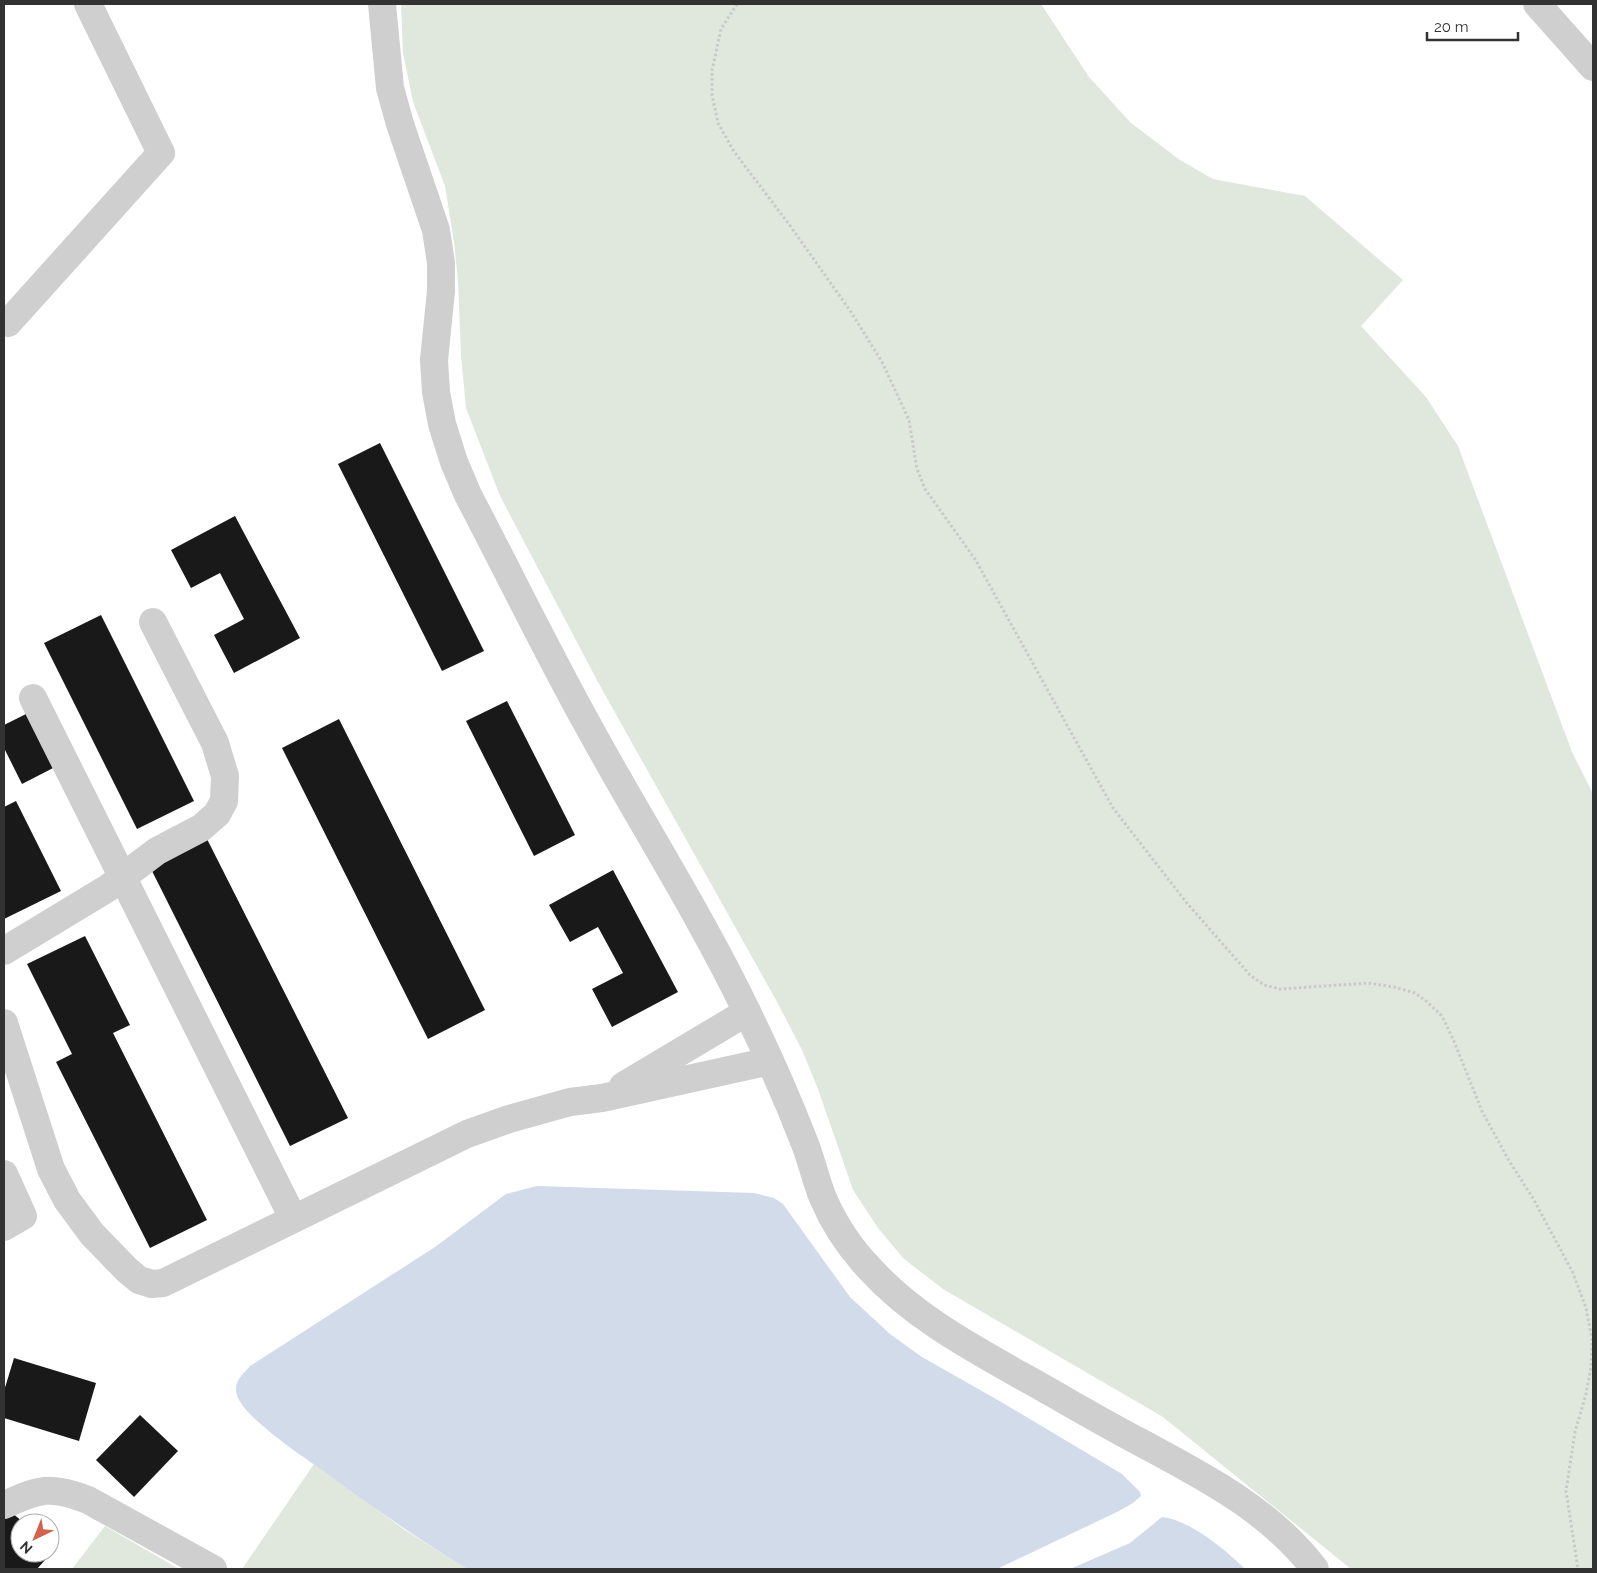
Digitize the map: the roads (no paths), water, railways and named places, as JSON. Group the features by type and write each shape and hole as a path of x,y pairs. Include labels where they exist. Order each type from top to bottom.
{"street":[{"path":"8,323 161,153 88,4"},
{"path":"382,4 390,88 400,124 436,230 441,263 441,291 434,360 436,392 442,424 454,462 468,495 588,726 708,936 747,1012 770,1061 810,1157 824,1199 836,1224 856,1253 878,1277 924,1317 1111,1427 1197,1472 1247,1503 1280,1531 1315,1569"},
{"path":"1538,4 1593,67"},
{"path":"4,951 123,878 157,851 209,822 217,814 224,801 225,776 215,743 153,622"},
{"path":"33,698 293,1218"},
{"path":"602,1098 747,1012"},
{"path":"4,1024 51,1169 68,1200 92,1234 114,1259 139,1280 152,1284 163,1282 467,1134 509,1119 570,1102 602,1098 770,1061"},
{"path":"4,1174 23,1216 4,1227"},
{"path":"4,1505 48,1489 72,1493 97,1504 213,1569"}],"water":[{"path":"537,1186 754,1193 774,1198 783,1204 850,1297 890,1334 922,1357 1122,1474 1140,1492 1141,1496 1119,1511 997,1569 467,1569 375,1509 261,1425 242,1404 237,1395 236,1386 239,1379 250,1366 435,1247 506,1194"},
{"path":"1162,1517 1173,1519 1196,1530 1218,1545 1245,1569 1070,1569 1130,1543"}]}
